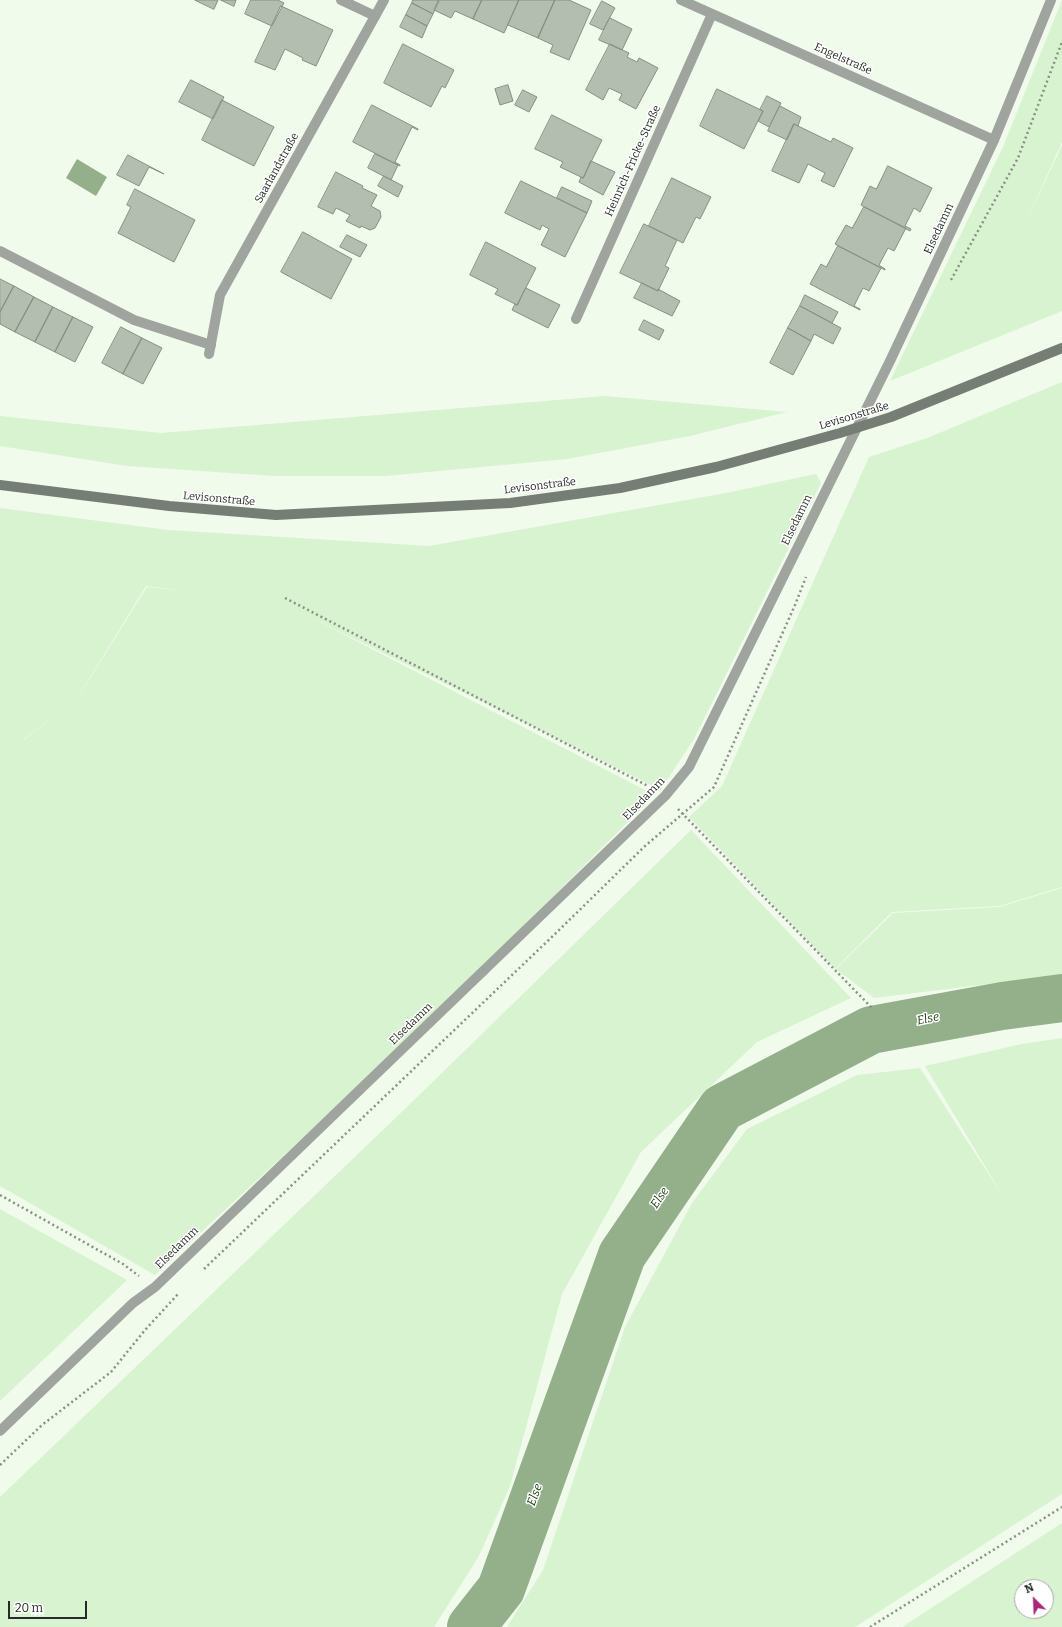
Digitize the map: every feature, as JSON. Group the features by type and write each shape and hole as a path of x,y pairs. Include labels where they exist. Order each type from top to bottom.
{"main road":[{"name":"Levisonstraße","path":"0,485 169,506 276,515 510,502 620,488 716,467 840,433 890,417 1062,348"}],"street":[{"path":"340,0 374,16"},
{"name":"Saarlandstraße","path":"0,251 134,320 210,350 220,295 384,0"},
{"name":"Engelstraße","path":"681,0 994,140"},
{"name":"Elsedamm","path":"0,1431 133,1303 155,1287 665,796 689,767 890,361 994,140 1051,0"},
{"name":"Heinrich-Fricke-Straße","path":"576,318 712,14"}],"path":[{"path":"950,282 1018,158 1062,42"},
{"path":"199,1273 533,956 645,846 714,787 795,605 806,576"},
{"path":"285,598 665,796"},
{"path":"683,814 872,1008"},
{"path":"0,1194 123,1264 155,1287"},
{"path":"0,1465 42,1425 111,1372 145,1330 182,1289"},
{"path":"870,1627 1062,1507"}],"shaded area":[{"path":"1062,0 1062,142 1021,233 1062,145 1062,311 890,381 1003,147"},
{"path":"77,159 107,177 96,196 66,178"},
{"path":"1062,382 1062,887 999,906 892,912 835,969 689,817 722,786 869,457 927,438"},
{"path":"605,396 787,412 690,436 567,459 386,476 275,476 127,466 0,446 0,416 161,433"},
{"path":"816,474 821,483 694,739 659,792 649,784 308,616 645,790 646,804 425,1024 155,1275 0,1186 0,508 168,530 429,546 726,493","holes":["146,586 188,591 147,587 78,697","67,706 24,740 11,744 23,740"]},
{"path":"691,830 851,998 757,1042 641,1152 562,1294 510,1486 479,1556 434,1627 0,1627 0,1497 409,1105"},
{"path":"1062,888 1062,975 874,998 836,969 893,913 999,907"},
{"path":"1062,1038 1062,1494 855,1627 507,1627 543,1570 625,1327 692,1203 747,1129 857,1075 920,1068 1004,1198 925,1066 1022,1044"},
{"path":"0,1209 127,1280 0,1401"},
{"path":"1062,1523 1062,1627 902,1627"}],"building":[{"path":"195,0 218,0 214,9"},
{"path":"221,0 236,0 234,6"},
{"path":"251,0 278,0 284,3 272,26 245,14"},
{"path":"413,0 439,1 433,14 412,3"},
{"path":"439,0 482,0 473,19 455,11 451,18 434,10"},
{"path":"482,0 519,0 504,33 473,19"},
{"path":"519,0 555,0 538,38 508,25"},
{"path":"555,0 569,0 591,10 569,60 550,52 553,45 538,38"},
{"path":"602,1 615,8 603,30 590,24"},
{"path":"412,3 433,14 427,26 406,15"},
{"path":"281,6 333,30 316,66 302,60 303,58 285,49 275,70 255,62"},
{"path":"406,15 427,26 422,38 400,27"},
{"path":"610,18 632,29 622,50 599,40"},
{"path":"403,44 454,70 445,88 442,86 431,107 384,83"},
{"path":"610,44 629,53 627,57 637,62 639,58 658,68 636,109 619,100 622,94 609,88 603,100 586,90"},
{"path":"191,80 224,97 213,119 179,102"},
{"path":"508,85 513,101 500,105 495,89"},
{"path":"717,89 763,111 744,149 700,126"},
{"path":"523,90 537,97 529,112 515,105"},
{"path":"767,96 781,103 769,127 758,121 763,111 760,110"},
{"path":"222,100 274,127 254,166 202,140"},
{"path":"372,105 418,129 412,127 395,162 400,166 353,142"},
{"path":"780,106 801,117 798,126 794,124 787,140 768,131"},
{"path":"552,115 602,140 583,178 560,167 563,162 535,149"},
{"path":"794,124 831,142 833,138 853,148 834,187 821,181 825,173 808,164 799,183 772,171"},
{"path":"375,154 398,165 391,180 368,168"},
{"path":"128,155 164,174 149,167 139,186 117,175"},
{"path":"591,161 615,172 603,195 579,182 581,177 583,178"},
{"path":"888,166 932,188 920,212 914,208 905,226 911,229 910,231 861,205 870,186 876,189"},
{"path":"336,172 363,186 362,188 377,195 371,206 380,211 381,217 375,228 370,230 361,226 360,228 346,221 350,215 336,208 333,214 318,207"},
{"path":"384,176 403,186 398,197 378,186"},
{"path":"672,178 711,197 700,219 696,217 683,243 649,226"},
{"path":"521,181 587,213 565,257 541,245 549,229 542,225 540,230 505,213"},
{"path":"562,187 592,201 587,213 557,198"},
{"path":"135,189 195,220 174,262 118,233 131,207 127,205"},
{"path":"864,207 906,228 894,251 888,248 879,265 885,270 835,244 846,225 852,228"},
{"path":"644,224 677,240 665,266 669,268 658,291 620,273"},
{"path":"303,232 352,259 331,299 281,272"},
{"path":"347,235 367,245 360,257 340,247"},
{"path":"486,242 536,268 517,305 495,294 498,289 470,275"},
{"path":"838,246 881,268 869,291 863,288 854,306 860,310 810,284 821,264 826,267"},
{"path":"0,279 14,286 0,312"},
{"path":"642,283 658,291 658,289 680,301 672,316 634,298"},
{"path":"14,286 34,297 15,332 0,324 0,312"},
{"path":"526,288 560,305 548,328 512,310 515,304 517,305"},
{"path":"805,295 838,312 832,323 800,306"},
{"path":"34,297 53,307 35,342 15,332"},
{"path":"800,306 841,328 833,344 814,334 811,341 788,328"},
{"path":"53,307 73,317 55,352 35,342"},
{"path":"73,317 93,327 75,362 55,352"},
{"path":"644,320 664,330 659,340 639,330"},
{"path":"121,327 142,338 123,374 102,363"},
{"path":"788,328 811,341 793,375 770,363"},
{"path":"142,338 162,348 143,384 123,374"}],"waterway":[{"name":"Else","path":"471,1627 501,1589 622,1255 722,1108 871,1030 1002,1006 1062,998"}]}
